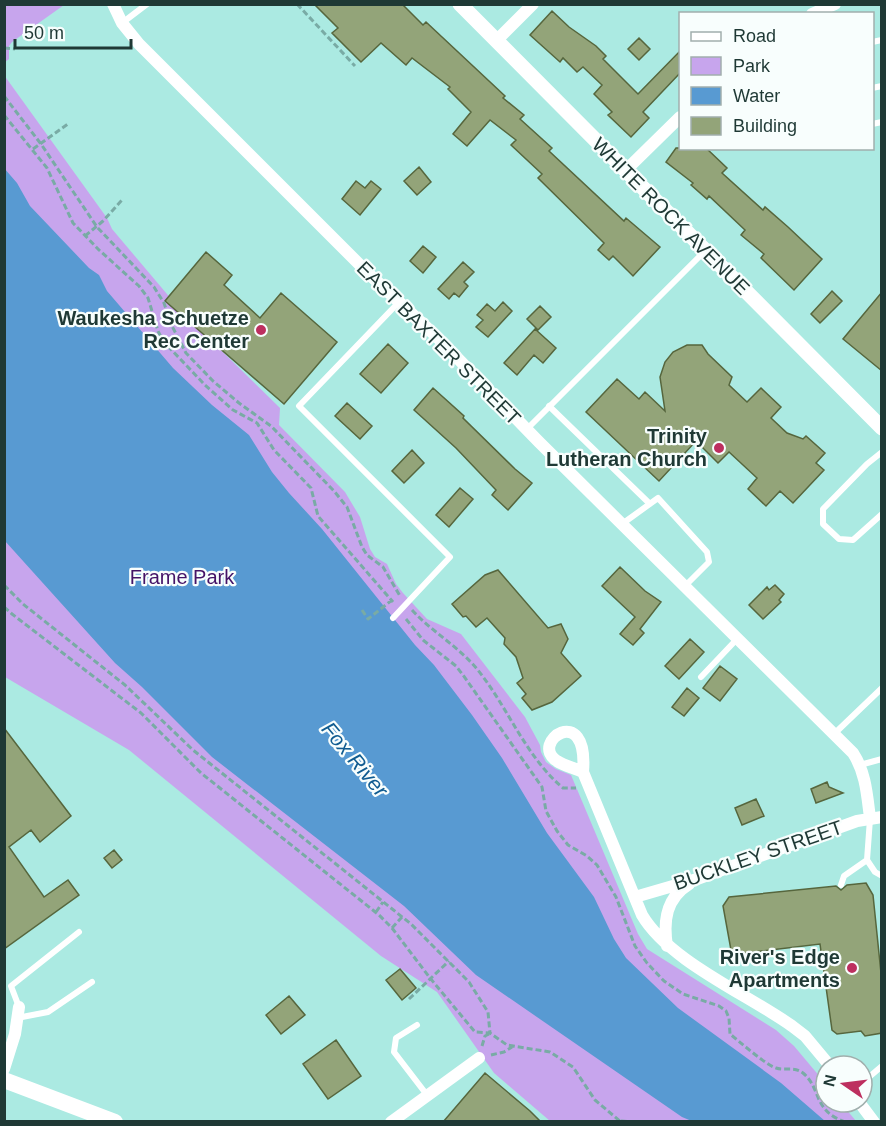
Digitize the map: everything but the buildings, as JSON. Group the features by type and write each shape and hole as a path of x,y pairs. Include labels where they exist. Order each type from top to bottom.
{"main road":[{"path":"4,1080 87,1109 115,1122"}],"street":[{"name":"EAST BAXTER STREET","path":"113,4 122,23 139,44 437,337 526,430 853,753 860,765 876,818"},
{"name":"WHITE ROCK AVENUE","path":"460,4 882,428"},
{"path":"496,41 533,4"},
{"path":"817,12 835,4"},
{"path":"626,170 679,119"},
{"path":"584,772 645,922 667,946 792,1026 805,1036 820,1054"},
{"name":"BUCKLEY STREET","path":"635,897 697,879 856,821 876,818"},
{"path":"667,946 665,923 669,905 682,888 697,879"},
{"path":"4,1069 18,1012"},
{"path":"391,1122 478,1058"}],"lane":[{"path":"122,23 147,4"},
{"path":"526,430 706,250"},
{"path":"393,618 450,557 299,406 399,302"},
{"path":"549,406 650,504"},
{"path":"882,452 823,509 823,524 839,539 853,540 882,514"},
{"path":"621,524 658,498 707,552 709,562 685,587"},
{"path":"701,677 737,639"},
{"path":"834,735 882,687"},
{"path":"860,765 882,759"},
{"path":"841,885 844,876 867,860 876,818"},
{"path":"867,860 875,872 882,876"},
{"path":"79,932 11,986 18,1012 48,1012 92,982"},
{"path":"417,1025 396,1038 394,1052 427,1095"},
{"path":"875,1122 882,1118"}],"path":[{"path":"297,4 355,66"},
{"path":"4,48 15,49"},
{"path":"4,96 41,144 97,227 154,287 164,303 172,326 186,352 239,404 271,426 334,491 347,507 367,555 383,567 407,604 424,623 459,650 476,668 495,693 514,727 549,777 563,788 590,787"},
{"path":"4,115 47,168 73,223 139,286 148,298 163,341 205,385 233,410 257,423 274,450 311,488 318,516 392,600 423,640 456,666 531,770"},
{"path":"33,150 68,124"},
{"path":"85,236 97,227 122,200"},
{"path":"4,585 23,604 125,686 193,750 402,917 469,982 486,1007 490,1033"},
{"path":"362,610 369,619 392,600"},
{"path":"4,607 141,713 201,773 376,912 392,928 475,1032 490,1033 507,1045 550,1053 573,1067 595,1100 621,1121 634,1122"},
{"path":"376,912 383,902"},
{"path":"392,928 402,917"},
{"path":"409,999 449,961"},
{"path":"478,1058 504,1052 513,1046"}],"green space":[{"path":"5,4 64,5 12,42 9,46 9,59 5,62"},
{"name":"Frame Park","path":"4,75 107,218 112,229 183,313 280,408 279,425 345,492 360,517 370,549 375,557 387,564 403,593 427,619 461,634 525,717 546,762 571,775 638,934 647,949 776,1030 794,1046 814,1070 814,1114 850,1114 856,1121 550,1121 494,1073 437,992 381,956 129,750 5,677"}],"water":[{"name":"Frame Park","path":"4,168 17,183 30,206 89,268 99,275 107,291 173,368 212,405 249,435 272,472 434,665 502,758 547,833 594,897 614,939 626,958 678,1008 781,1083 814,1112 814,1114 825,1121 694,1122 682,1117 476,975 404,906 212,757 115,663 5,541"}],"place":[{"name":"Waukesha Schuetze Rec Center","path":"261,330"},
{"name":"Trinity Lutheran Church","path":"719,448"},
{"name":"River's Edge Apartments","path":"852,968"}],"water label":[{"name":"Fox River","path":"355,759"}]}
